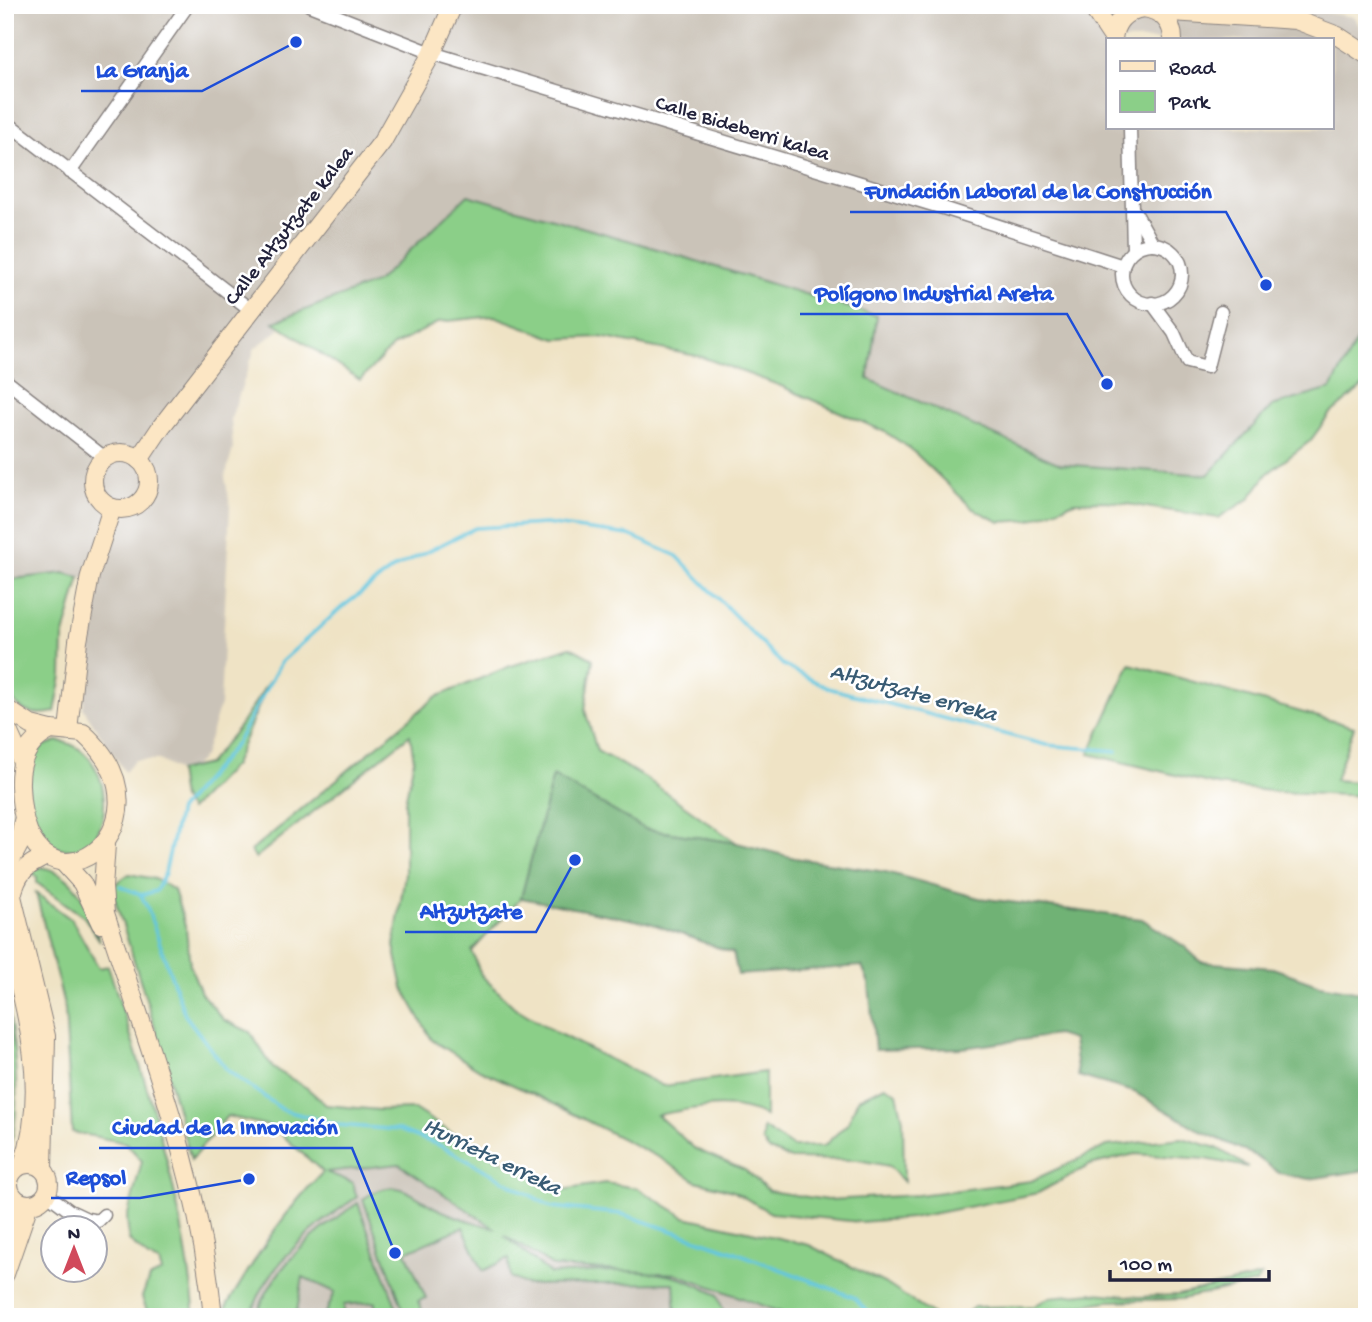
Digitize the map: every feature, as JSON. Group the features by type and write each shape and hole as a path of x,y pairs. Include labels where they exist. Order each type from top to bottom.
{"main road":[{"name":"Calle Altzutzate kalea","path":"139,460 161,427 382,142 432,53 453,5"},
{"path":"1091,5 1112,38"},
{"path":"1141,8 1168,21 1173,38"},
{"path":"1113,38 1123,16 1141,8 1219,17 1296,20 1338,36 1367,55"},
{"path":"1174,38 1190,23 1219,17"},
{"path":"122,453 139,460 149,476 146,495 131,507 113,508 105,504 94,489 95,472 105,458 122,453"},
{"path":"60,730 88,589 113,508"},
{"path":"5,708 31,725 83,733 109,763 118,786 118,807 106,844 103,887 105,913 170,1105 188,1175 214,1317"},
{"path":"5,724 22,762"},
{"path":"60,730 37,736 22,762 20,782 24,817 37,848 55,859 82,883 97,912 162,1106 185,1194 207,1317"},
{"path":"5,871 19,845 24,817"},
{"path":"43,1169 46,1036 12,896 17,878 24,868 55,859 80,862 106,844"},
{"path":"5,930 23,991 33,1053 33,1111 13,1170 10,1189 21,1200"},
{"path":"5,1227 21,1200 47,1194 48,1176 43,1169 34,1164 13,1170"},
{"path":"5,1274 21,1200"}],"street":[{"path":"70,172 188,5"},
{"name":"Calle Bideberri kalea","path":"309,5 432,53 940,206 1123,266"},
{"path":"5,121 251,310"},
{"path":"1130,130 1133,250 1123,266 1122,275 1128,292 1135,298 1152,303 1167,299 1179,285 1181,266 1170,250 1153,244 1133,250"},
{"path":"1133,209 1153,244"},
{"path":"1167,299 1174,334"},
{"path":"1152,303 1174,334 1187,362 1207,367 1221,312"},
{"path":"5,380 105,458"},
{"path":"47,1194 79,1214"}],"shaded area":[{"path":"5,5 1273,5 1355,17 1367,43 1367,321 1331,389 1272,406 1208,475 1060,464 868,379 877,316 468,195 377,282 275,322 280,329 255,348 231,418 233,449 225,477 230,506 220,705 204,756 193,767 178,771 159,760 135,760 125,772 83,708 99,582 64,573 5,580"},
{"path":"399,1164 554,1267 678,1274 793,1317 226,1317 226,1307 266,1239 302,1193 323,1172"}],"green space":[{"path":"468,195 631,241 877,316 868,379 1060,464 1208,475 1272,406 1331,389 1367,321 1367,383 1330,414 1310,441 1267,474 1249,499 1218,518 1107,501 1074,502 1030,520 1000,522 973,509 911,449 885,432 781,386 702,357 600,337 556,339 494,316 439,322 393,346 360,380 274,322 377,282"},
{"path":"64,573 80,577 63,638 62,676 55,712 38,714 25,711 10,695 7,683 5,580"},
{"path":"570,647 593,659 585,710 597,751 644,777 737,843 645,829 553,776 521,898 472,951 481,975 514,1007 557,1033 663,1086 765,1072 765,1116 726,1106 657,1115 695,1149 745,1170 769,1191 827,1200 918,1195 1031,1181 1107,1146 1182,1138 1217,1148 1248,1167 1205,1159 1135,1154 1090,1165 1038,1193 911,1218 860,1222 771,1213 733,1191 696,1181 660,1158 480,1070 432,1040 403,988 394,946 405,874 405,802 414,760 410,735 255,858 251,851 436,697 508,667"},
{"path":"1130,664 1354,727 1335,780 1367,783 1367,796 1279,792 1217,785 1089,754"},
{"path":"269,681 234,765 190,810 182,799 178,771 208,764 240,726"},
{"path":"57,741 76,747 91,760 100,778 104,797 103,816 97,833 87,845 72,850 57,847 45,838 30,809 29,774 33,759 42,747"},
{"path":"553,776 645,829 737,843 795,858 886,872 979,898 1142,919 1185,947 1201,962 1273,968 1320,985 1367,993 1367,1170 1309,1179 1279,1173 1254,1155 1201,1131 1134,1092 1078,1076 1073,1040 1057,1035 962,1048 875,1050 869,984 862,966 738,975 733,953 650,923 521,898"},
{"path":"41,867 54,871 73,885 86,906 100,941 84,917 37,883 37,877 29,871"},
{"path":"129,874 155,879 174,890 186,929 190,965 201,993 224,1020 250,1032 273,1068 307,1088 326,1105 379,1110 414,1109 472,1146 562,1190 605,1183 637,1188 685,1217 809,1245 888,1285 936,1317 793,1317 678,1274 651,1272 683,1279 718,1295 725,1317 676,1317 674,1283 527,1285 510,1277 509,1258 483,1271 463,1227 406,1252 426,1298 418,1301 425,1317 406,1317 363,1199 387,1188 406,1190 433,1207 496,1229 399,1164 326,1172 352,1182 357,1197 293,1248 267,1281 251,1317 226,1317 226,1307 270,1236 323,1172 273,1127 227,1116 191,1160 156,1031 111,887","holes":["504,1235 554,1267 625,1271 550,1274"]},
{"path":"36,893 72,920 99,968 108,966 149,1095 172,1183 182,1227 195,1317 149,1317 142,1297 149,1278 162,1272 159,1262 148,1258 129,1240 127,1218 142,1161 126,1143 72,1132 65,1009"},
{"path":"5,994 12,1028 16,1100 15,1122 5,1154"},
{"path":"885,1086 897,1093 903,1120 904,1182 889,1166 858,1160 791,1159 769,1150 762,1141 763,1128 793,1147 824,1146 848,1123 858,1099"},
{"path":"358,1203 400,1317 375,1317 375,1302 344,1305 344,1317 324,1317 335,1292 303,1277 296,1317 257,1317 273,1282 297,1252 327,1225"},
{"path":"1261,1276 1256,1283 1182,1299 1108,1301 1034,1313 961,1317 974,1307 1034,1306 1050,1297 1093,1293 1139,1297 1178,1295"}],"waterway":[{"name":"Altzutzate erreka","path":"141,895 156,891 165,873 179,810 236,744 281,662 341,608 394,568 475,528 545,524 629,535 677,556 783,665 828,688 1046,745 1117,751"},
{"name":"Iturrieta erreka","path":"120,886 141,895 185,1015 227,1070 283,1110 338,1125 399,1130 441,1146 552,1207 622,1214 730,1250 853,1297 873,1317"}],"place":[{"name":"La Granja","path":"296,42"},
{"name":"Fundación Laboral de la Construcción","path":"1266,285"},
{"name":"Polígono Industrial Areta","path":"1107,384"},
{"name":"Altzutzate","path":"575,860"},
{"name":"Repsol","path":"249,1179"},
{"name":"Ciudad de la Innovación","path":"395,1253"}]}
